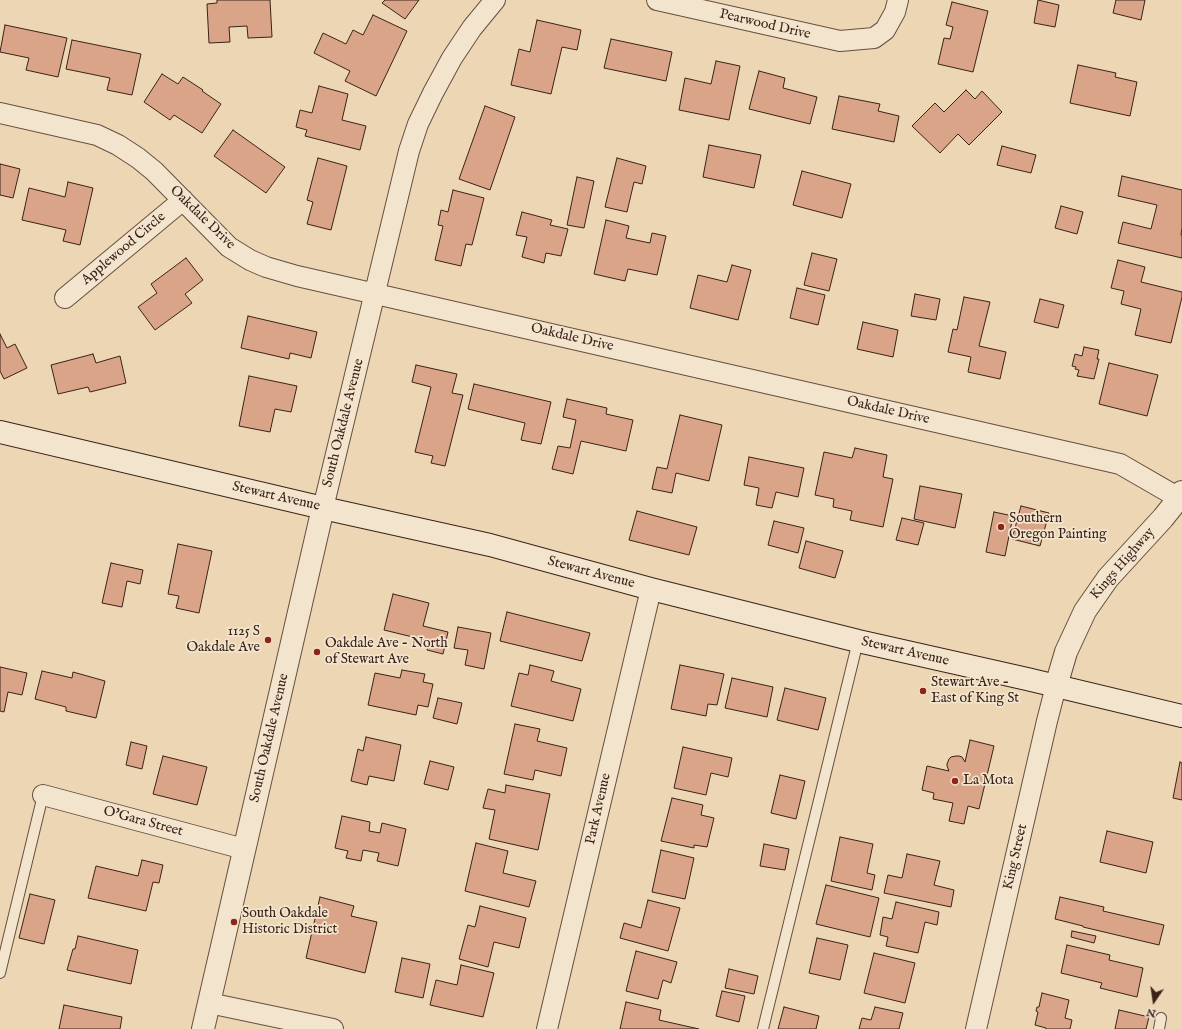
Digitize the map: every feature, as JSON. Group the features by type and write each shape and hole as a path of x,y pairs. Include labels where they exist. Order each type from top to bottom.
{"main road":[{"name":"Stewart Avenue","path":"0,432 323,508 490,545 651,589 858,641 1182,716"},
{"name":"Kings Highway","path":"1056,686 1066,652 1084,610 1108,578 1163,518 1180,495"},
{"name":"South Oakdale Avenue","path":"202,1029 323,508"}],"street":[{"name":"South Oakdale Avenue","path":"323,508 409,151 418,124 432,93 452,58 472,28 494,0"},
{"name":"Pearwood Drive","path":"657,0 840,41 874,38 885,30 895,12 898,0"},
{"name":"Oakdale Drive","path":"0,113 97,135 118,145 154,171 229,247 250,260 266,267 298,276 1120,464 1180,495"},
{"name":"Applewood Circle","path":"65,298 183,200"},
{"name":"Park Avenue","path":"547,1029 651,589"},
{"name":"King Street","path":"976,1029 1056,686"},
{"name":"O'Gara Street","path":"43,795 244,848"},
{"path":"208,1003 333,1029"}],"lane":[{"path":"762,1029 858,641"},
{"path":"0,973 43,795"},
{"path":"1159,1029 1161,1018"}],"building":[{"path":"217,0 270,0 272,37 248,38 247,26 229,27 230,42 209,43 207,4 217,3"},
{"path":"385,0 419,0 405,19 382,3"},
{"path":"1038,0 1059,5 1055,27 1034,23"},
{"path":"1116,0 1145,0 1141,20 1113,13"},
{"path":"952,2 988,11 973,72 938,64 944,38 950,39 953,27 946,25"},
{"path":"373,15 407,31 376,96 345,81 350,71 314,53 323,33 346,44 353,30 363,35"},
{"path":"537,20 581,30 577,50 562,47 551,94 511,85 519,49 530,52"},
{"path":"5,25 67,38 58,77 26,70 29,58 0,52"},
{"path":"611,39 672,52 666,81 604,68"},
{"path":"72,40 141,54 132,95 107,90 110,78 66,69"},
{"path":"716,61 740,66 729,120 679,110 685,78 711,84"},
{"path":"1078,65 1116,73 1115,77 1137,82 1130,116 1070,103"},
{"path":"759,71 785,78 783,88 817,97 810,124 749,109"},
{"path":"162,74 178,84 183,77 221,104 202,133 174,115 170,120 144,102"},
{"path":"319,86 348,94 342,120 366,126 360,150 305,136 307,130 296,127 300,110 312,113"},
{"path":"966,90 975,99 982,91 1002,112 969,145 958,134 940,153 912,126 935,103 944,112"},
{"path":"839,96 880,104 878,111 899,116 894,142 832,129"},
{"path":"485,106 515,117 490,190 459,179"},
{"path":"233,130 285,167 266,193 214,156"},
{"path":"709,145 761,155 754,188 703,177"},
{"path":"1002,146 1036,155 1031,173 997,165"},
{"path":"318,158 347,166 331,230 307,224 313,202 307,200"},
{"path":"617,158 646,166 642,184 634,182 627,212 605,207"},
{"path":"0,164 20,169 13,198 0,195"},
{"path":"802,171 851,184 842,218 793,205"},
{"path":"1122,176 1182,190 1182,258 1118,243 1123,222 1151,229 1157,205 1118,196"},
{"path":"577,177 594,181 584,228 567,225"},
{"path":"68,182 93,188 80,245 63,241 66,230 22,220 29,188 65,197"},
{"path":"453,190 484,198 472,245 466,244 461,266 435,260 443,226 438,225 441,210 448,212"},
{"path":"1061,206 1083,212 1077,234 1055,228"},
{"path":"522,212 552,220 550,225 568,229 561,256 546,253 544,263 522,257 527,237 516,235"},
{"path":"606,220 629,226 626,238 650,243 652,233 666,236 657,275 628,269 625,281 594,274"},
{"path":"812,253 837,259 829,291 804,285"},
{"path":"186,258 203,280 185,294 192,303 155,330 138,307 157,293 151,284"},
{"path":"1118,260 1145,267 1141,282 1182,292 1171,343 1135,335 1141,309 1121,304 1124,291 1111,288"},
{"path":"732,265 751,270 738,320 690,308 698,275 727,282"},
{"path":"797,288 825,295 818,325 790,318"},
{"path":"915,294 940,299 936,320 911,316"},
{"path":"964,297 990,302 979,346 1006,352 1000,379 968,372 971,357 948,352 953,329 957,330"},
{"path":"1040,299 1064,305 1058,328 1034,322"},
{"path":"248,316 317,332 311,358 290,353 289,359 241,348"},
{"path":"863,322 898,330 893,357 857,349"},
{"path":"0,334 7,348 15,344 27,368 4,379 0,371"},
{"path":"1084,347 1099,350 1097,359 1099,359 1094,379 1077,376 1079,370 1072,366 1075,354 1082,356"},
{"path":"93,354 96,363 120,356 126,383 90,392 88,387 58,394 51,365"},
{"path":"1109,363 1158,375 1147,416 1099,404"},
{"path":"416,365 457,374 452,393 463,395 445,466 431,463 433,456 415,452 431,387 412,382"},
{"path":"249,376 297,386 291,412 275,409 270,432 239,426"},
{"path":"474,384 551,402 541,444 521,440 525,423 468,409"},
{"path":"567,399 607,408 606,414 633,420 626,451 581,441 573,474 552,469 558,446 570,448 576,420 563,417"},
{"path":"680,415 722,425 709,481 676,473 672,493 652,489 657,467 667,469"},
{"path":"855,448 887,455 883,477 893,479 883,527 850,520 852,511 833,507 834,499 815,495 824,452 852,458"},
{"path":"749,457 804,468 798,497 776,492 772,508 756,505 759,488 744,485"},
{"path":"920,486 962,494 955,528 914,519"},
{"path":"1021,506 1049,513 1040,546 1012,539"},
{"path":"637,511 697,527 689,555 629,540"},
{"name":"Southern Oregon Painting","path":"994,512 1013,516 1005,556 986,552"},
{"path":"902,518 924,523 918,545 896,540"},
{"path":"774,521 804,528 798,553 768,545"},
{"path":"806,541 843,551 835,578 799,568"},
{"path":"178,544 212,551 199,613 176,608 179,596 168,594"},
{"path":"111,563 143,570 140,584 127,581 122,607 102,603"},
{"path":"393,594 429,603 423,626 448,632 443,654 427,650 429,641 384,630"},
{"path":"507,612 590,633 582,661 500,641"},
{"path":"458,627 491,633 484,669 465,665 468,650 454,648"},
{"path":"530,665 554,671 551,681 581,689 573,721 511,706 519,673 528,675"},
{"path":"680,665 724,674 717,705 708,704 706,716 671,709"},
{"path":"0,667 27,673 22,695 8,692 4,712 0,711"},
{"path":"402,670 425,674 423,682 433,684 428,707 418,705 416,715 368,705 375,673 400,678"},
{"path":"42,671 72,678 73,672 105,681 96,718 66,711 66,707 35,699"},
{"path":"732,678 773,687 767,717 725,708"},
{"path":"785,688 826,698 818,730 777,720"},
{"path":"438,698 462,703 457,724 433,718"},
{"path":"515,724 540,729 537,741 567,748 561,776 535,770 533,780 504,774"},
{"path":"366,737 401,745 394,781 369,776 367,785 351,781 358,749 363,751"},
{"name":"La Mota","path":"970,740 994,746 979,809 968,806 964,824 949,821 953,803 933,799 934,793 922,790 927,766 949,771 947,764 951,757 962,757 965,762"},
{"path":"131,742 147,746 142,769 126,765"},
{"path":"683,747 732,758 728,777 711,773 706,795 674,788"},
{"path":"163,756 207,767 197,805 153,794"},
{"path":"430,761 454,767 448,790 424,784"},
{"path":"1180,762 1182,763 1182,800 1173,798"},
{"path":"780,775 805,781 796,819 771,813"},
{"path":"506,785 550,794 538,850 489,839 495,810 483,808 488,789 505,793"},
{"path":"672,798 703,805 701,815 714,818 707,847 694,845 694,848 661,841"},
{"path":"342,816 370,822 369,831 380,833 382,823 406,829 398,866 377,861 379,853 363,850 361,861 346,858 348,851 335,848"},
{"path":"1107,831 1153,842 1146,873 1100,862"},
{"path":"840,837 873,844 867,873 875,875 872,890 831,881"},
{"path":"476,843 508,851 503,873 536,881 529,907 465,891"},
{"path":"764,844 789,849 785,870 760,866"},
{"path":"661,850 694,858 685,899 652,892"},
{"path":"907,854 940,861 934,885 954,890 951,907 884,893 888,875 902,878"},
{"path":"142,860 163,865 159,883 153,882 146,911 88,898 96,866 138,876"},
{"path":"826,885 879,898 870,937 816,924"},
{"path":"30,894 55,900 44,944 19,938"},
{"path":"320,897 354,906 351,916 377,922 365,973 306,958"},
{"path":"1060,897 1104,907 1103,911 1164,925 1159,945 1055,919"},
{"path":"648,900 680,908 668,951 620,938 624,923 641,928"},
{"path":"896,902 939,912 937,925 925,922 918,953 886,946 888,937 880,935 883,917 892,919"},
{"path":"480,906 526,918 519,948 494,942 488,967 459,959 468,925 475,927"},
{"path":"1072,931 1096,936 1094,943 1071,937"},
{"path":"78,936 138,950 131,984 67,970"},
{"path":"817,938 848,945 840,980 809,973"},
{"path":"1067,945 1110,955 1109,960 1143,968 1137,997 1100,988 1102,983 1061,973"},
{"path":"636,951 677,962 671,983 663,980 658,999 626,991"},
{"path":"874,953 915,963 905,1003 864,993"},
{"path":"402,958 430,964 423,998 395,992"},
{"path":"461,965 494,973 483,1017 430,1005 436,980 457,985"},
{"path":"729,969 758,976 754,994 725,988"},
{"path":"722,991 745,996 739,1022 716,1016"},
{"path":"1042,993 1069,1000 1065,1018 1072,1020 1070,1029 1046,1029 1035,1025 1038,1012 1036,1011 1037,1007 1039,1007"},
{"path":"626,1002 661,1010 659,1020 699,1029 620,1029"},
{"path":"64,1005 122,1017 120,1029 59,1029"},
{"path":"784,1007 819,1016 816,1029 778,1029"},
{"path":"875,1007 903,1013 899,1029 859,1029 862,1018 871,1020"},
{"path":"1119,1010 1149,1017 1146,1029 1115,1029"}],"place":[{"name":"Southern Oregon Painting","path":"1001,527"},
{"name":"1125 S Oakdale Ave","path":"268,640"},
{"name":"Oakdale Ave - North of Stewart Ave","path":"317,652"},
{"name":"Stewart Ave - East of King St","path":"923,691"},
{"name":"La Mota","path":"955,781"},
{"name":"South Oakdale Historic District","path":"234,922"}]}
